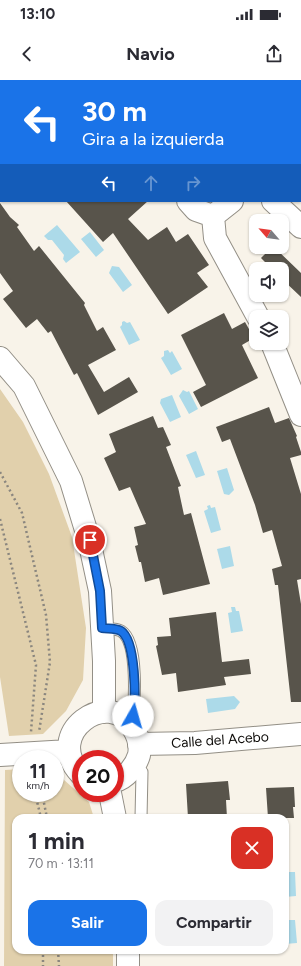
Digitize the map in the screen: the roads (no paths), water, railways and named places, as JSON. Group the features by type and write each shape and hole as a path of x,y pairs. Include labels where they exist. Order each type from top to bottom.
{"street":[{"path":"189,202 196,210 213,216"},
{"path":"213,216 231,202"},
{"path":"274,202 301,227"},
{"path":"213,216 215,238 254,310"},
{"path":"275,350 301,415"},
{"path":"0,358 24,386 71,481 90,540 100,591 104,712"},
{"path":"72,758 69,751 70,739 75,727 88,716 104,712 114,714 124,718 135,734 139,755 135,765 128,774 124,776"},
{"name":"Calle del Acebo","path":"135,734 195,743 301,734"},
{"path":"0,755 69,751"},
{"path":"112,802 114,814"},
{"path":"128,954 128,966"}],"lane":[{"path":"102,628 114,629 122,632 127,640 132,660 136,688 135,734"},
{"path":"135,765 142,772 140,814"}],"water":[{"path":"57,225 80,252 66,263 63,259 64,255 52,240 48,240 44,236"},
{"path":"90,232 104,250 96,257 81,239"},
{"path":"112,266 119,267 132,285 123,292 109,273"},
{"path":"124,321 127,323 130,322 140,340 129,345 120,327"},
{"path":"168,350 170,353 172,351 182,369 171,375 161,358 164,356 164,351"},
{"path":"183,390 187,392 189,391 198,409 189,414 179,396"},
{"path":"172,395 181,417 170,422 160,403 161,399"},
{"path":"196,451 205,475 196,478 186,455"},
{"path":"227,468 234,490 229,495 224,494 217,471"},
{"path":"210,505 211,508 215,507 221,530 211,533 204,511 208,509 207,506"},
{"path":"230,546 234,566 222,569 217,549"},
{"path":"231,607 235,607 236,611 239,611 243,631 231,633 228,613 232,612"},
{"path":"234,696 240,702 235,709 208,713 206,699"},
{"path":"289,872 295,872 296,896 289,897"},
{"path":"289,920 295,920 297,943 289,944"}]}
